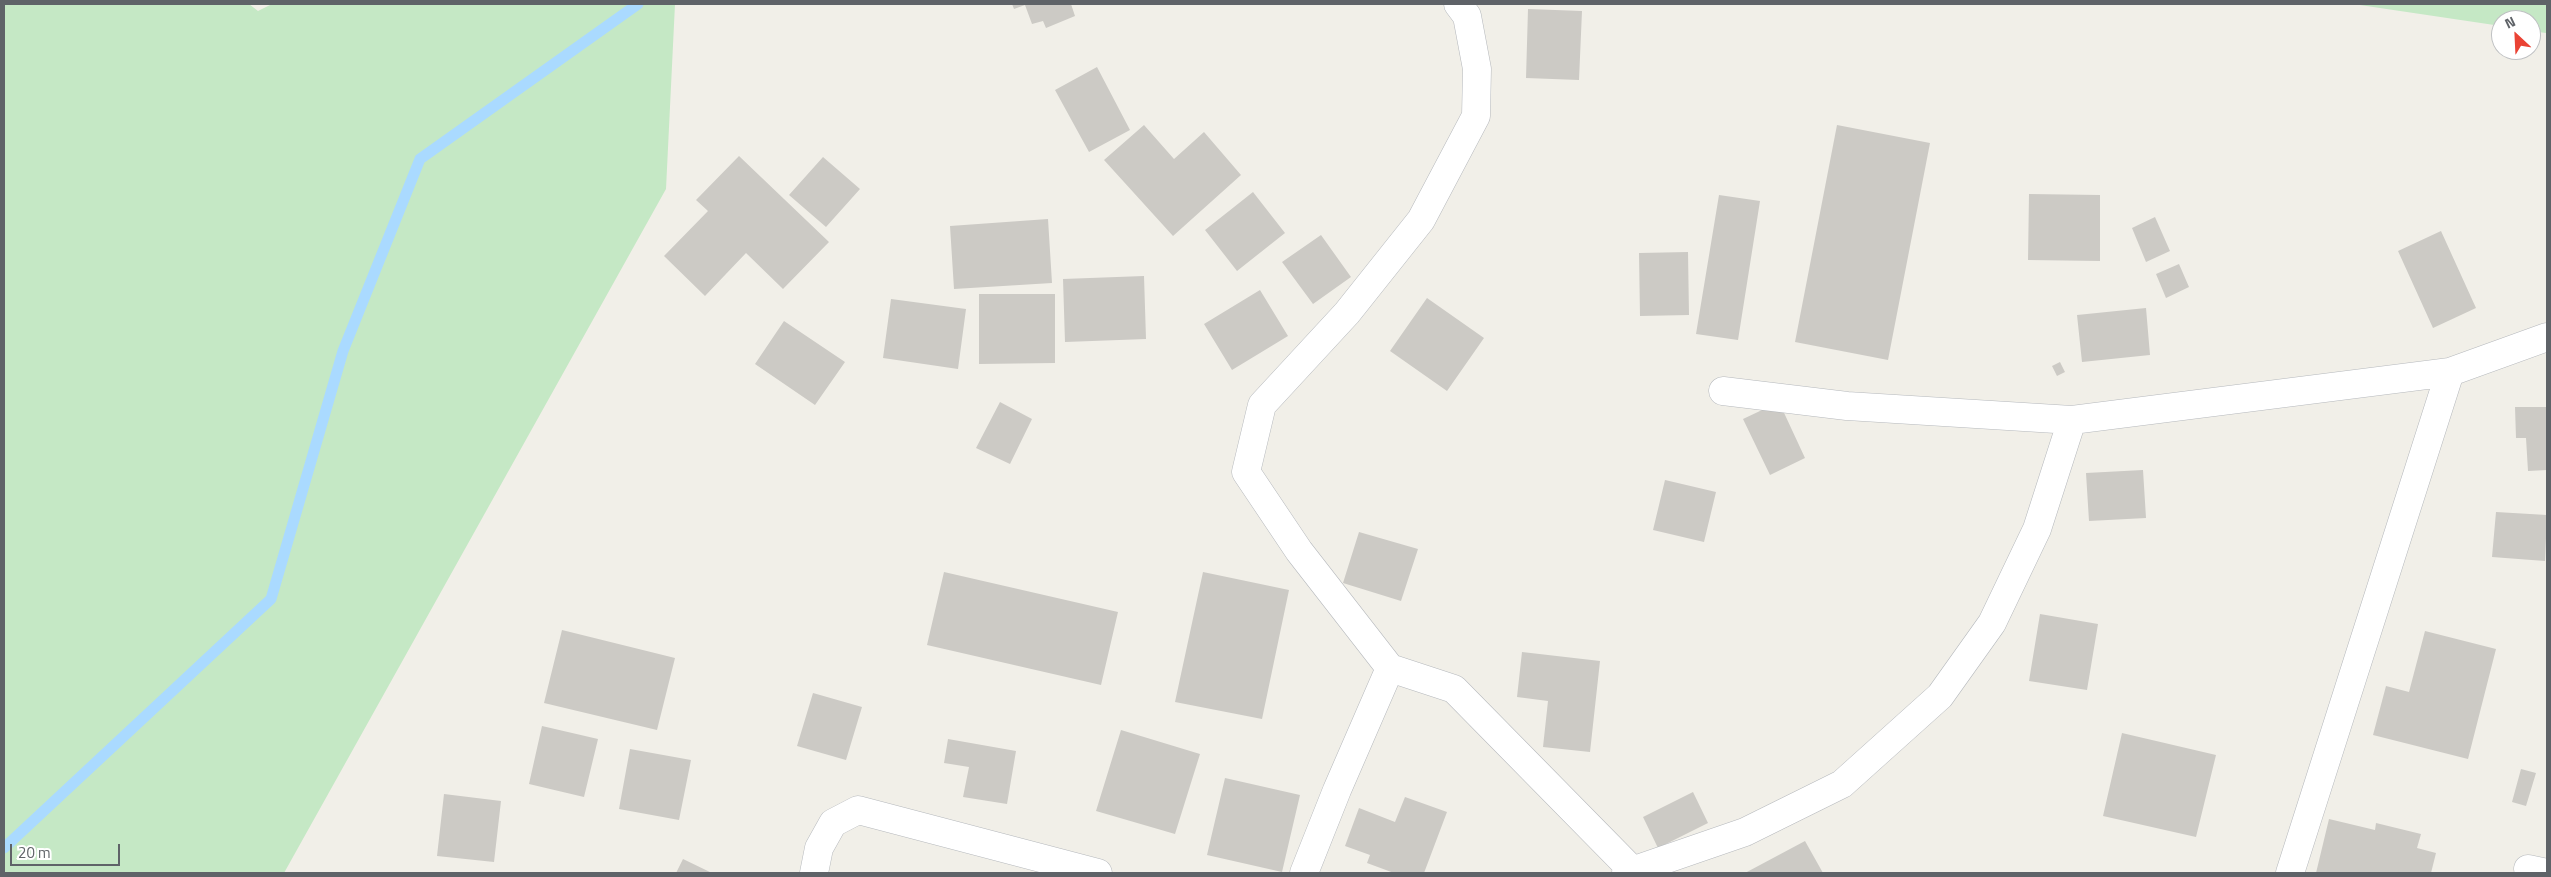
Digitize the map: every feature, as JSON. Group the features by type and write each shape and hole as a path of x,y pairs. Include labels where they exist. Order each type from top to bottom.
{"street":[{"path":"1458,4 1467,16 1477,69 1476,116 1421,220 1347,313 1262,405 1246,472 1271,512 1390,668 1454,689 1631,872 1745,832 1842,784 1940,696 1992,623 2037,529 2072,420"},
{"path":"1723,391 1846,406 2072,420 2450,372 2547,337"},
{"path":"2290,873 2450,372"},
{"path":"1304,873 1337,790 1390,668"},
{"path":"814,873 819,848 833,823 858,810 1098,873"}],"green space":[{"path":"4,4 249,4 258,11 272,4 675,4 666,189 284,873 4,873"},
{"path":"2353,4 2547,4 2546,33 2541,32 2541,10 2491,10 2491,25"}],"building":[{"path":"1012,4 1071,4 1075,16 1046,28 1043,21 1032,24 1025,5 1014,9"},
{"path":"1528,9 1582,11 1579,80 1526,78"},
{"path":"1097,67 1130,130 1089,152 1055,90"},
{"path":"1144,125 1174,159 1204,132 1241,175 1173,236 1104,160"},
{"path":"1837,125 1930,143 1888,360 1795,342"},
{"path":"739,156 829,242 783,289 746,253 705,296 664,256 708,211 696,200"},
{"path":"823,157 860,189 826,227 789,195"},
{"path":"1253,192 1285,233 1237,271 1205,230"},
{"path":"2029,194 2100,195 2100,261 2028,260"},
{"path":"1719,195 1760,201 1738,340 1696,334"},
{"path":"2155,217 2170,251 2146,262 2132,228"},
{"path":"1048,219 1052,283 954,289 950,226"},
{"path":"2441,231 2476,308 2433,328 2398,251"},
{"path":"1321,235 1351,277 1313,304 1282,262"},
{"path":"1688,252 1689,315 1640,316 1639,253"},
{"path":"2179,264 2189,287 2166,298 2156,274"},
{"path":"1144,276 1146,339 1065,342 1063,279"},
{"path":"1260,290 1288,336 1232,370 1204,324"},
{"path":"979,294 1055,294 1055,363 979,364"},
{"path":"1427,298 1484,338 1447,391 1390,351"},
{"path":"891,299 966,309 958,369 883,358"},
{"path":"2146,308 2150,355 2082,362 2077,315"},
{"path":"784,321 845,362 815,405 755,364"},
{"path":"2060,362 2065,372 2057,376 2052,366"},
{"path":"1000,402 1032,419 1010,464 976,448"},
{"path":"1779,402 1805,458 1770,475 1743,419"},
{"path":"2515,407 2547,407 2547,470 2528,471 2526,438 2516,438"},
{"path":"2143,470 2146,518 2089,521 2086,473"},
{"path":"1665,480 1716,492 1704,542 1653,530"},
{"path":"2496,512 2547,515 2545,561 2492,557"},
{"path":"1359,532 1418,549 1401,601 1343,583"},
{"path":"944,572 1118,612 1101,685 927,645"},
{"path":"1203,572 1289,590 1262,719 1175,702"},
{"path":"2040,614 2098,624 2087,690 2029,681"},
{"path":"562,630 675,658 657,730 544,703"},
{"path":"2425,631 2496,649 2468,759 2373,735 2386,686 2409,692"},
{"path":"1522,652 1600,661 1590,752 1543,747 1548,701 1517,697"},
{"path":"813,693 862,707 846,760 797,746"},
{"path":"542,726 598,739 584,797 529,784"},
{"path":"1121,730 1200,754 1175,834 1096,811"},
{"path":"2122,733 2216,755 2196,837 2103,816"},
{"path":"948,739 1016,751 1007,804 963,797 969,767 944,763"},
{"path":"630,749 691,760 679,820 619,809"},
{"path":"2521,769 2536,773 2526,806 2512,802"},
{"path":"1225,778 1300,795 1282,872 1207,855"},
{"path":"1693,792 1708,823 1658,848 1643,817"},
{"path":"444,794 501,801 494,862 437,856"},
{"path":"1405,797 1447,812 1424,873 1394,873 1367,863 1370,855 1345,846 1359,808 1395,822"},
{"path":"2329,819 2375,830 2376,823 2421,834 2417,848 2436,853 2431,873 2316,873"},
{"path":"1805,841 1823,873 1745,873"},
{"path":"683,859 712,873 676,873"}],"waterway":[{"path":"4,848 271,599 343,351 420,159 638,4"}]}
